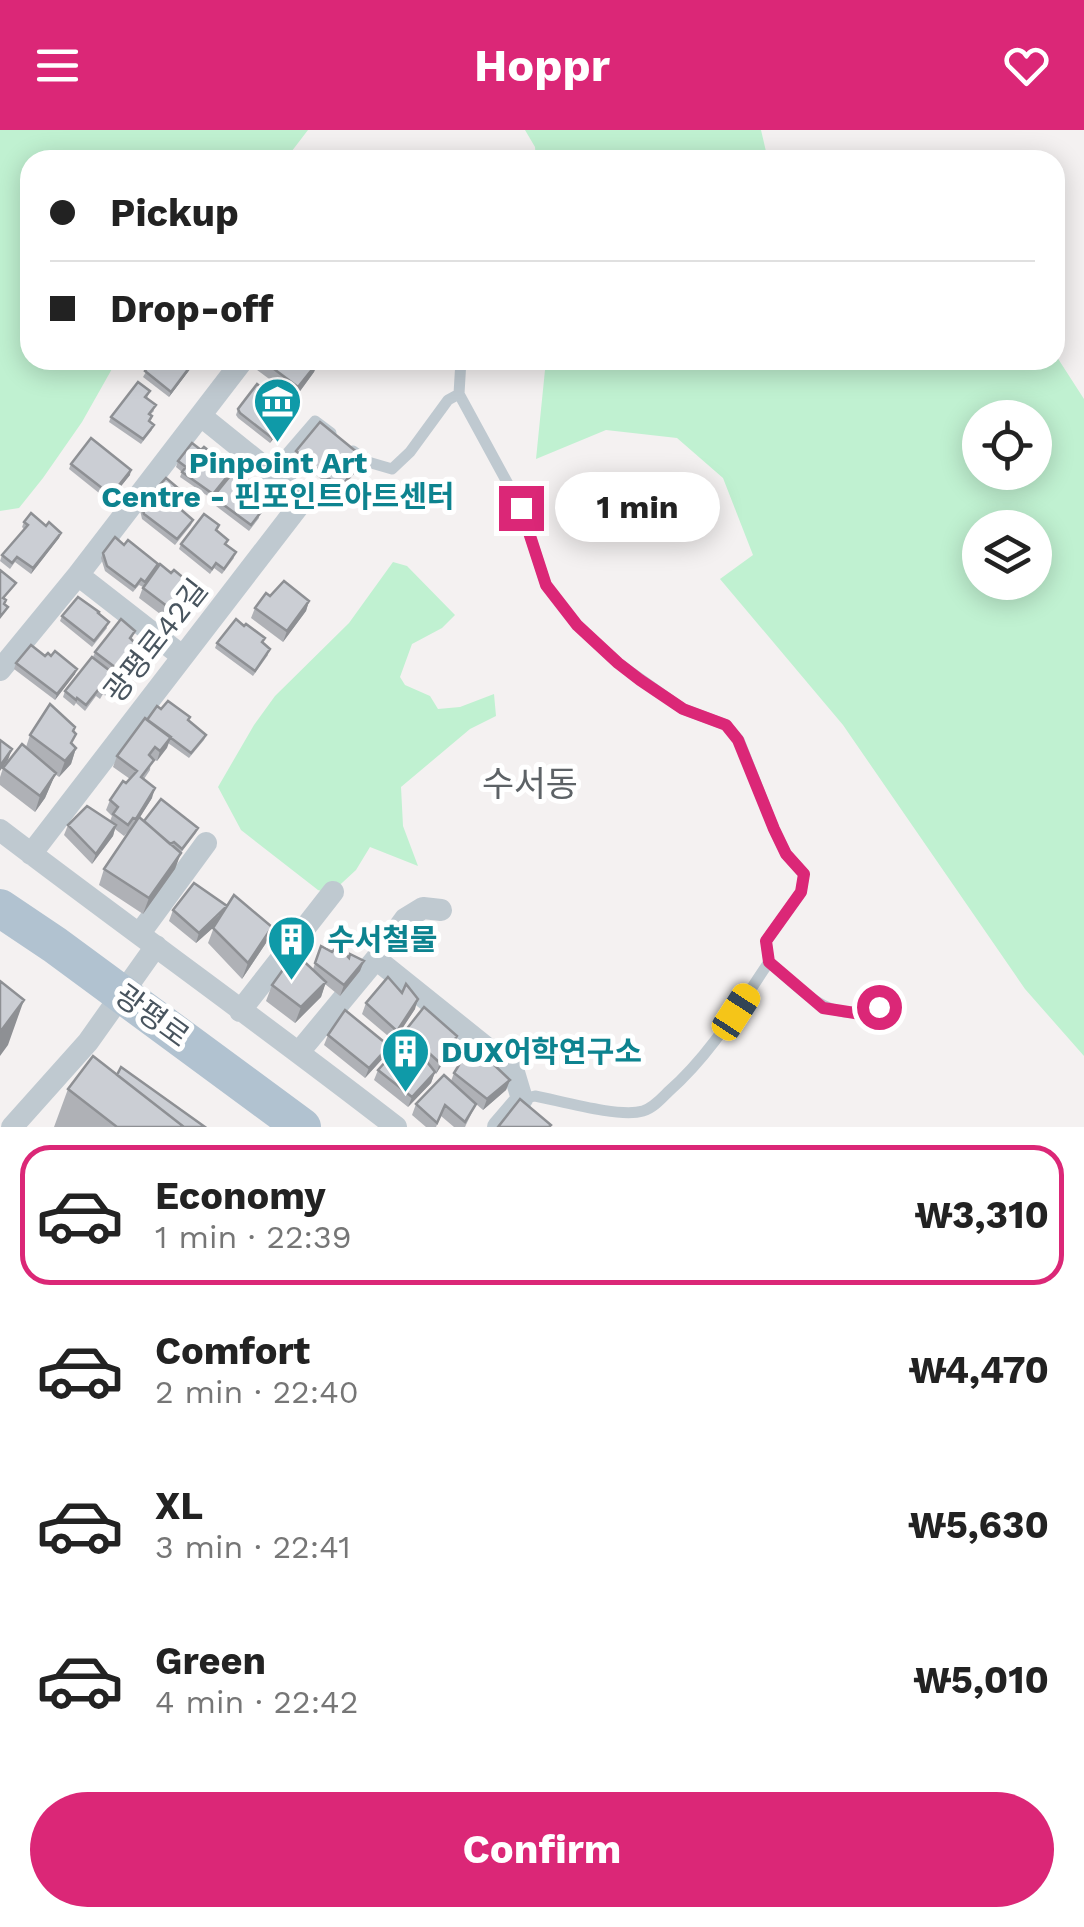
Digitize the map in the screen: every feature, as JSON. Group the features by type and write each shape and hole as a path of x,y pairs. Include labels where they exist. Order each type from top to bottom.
{"main road":[{"name":"광평로","path":"0,908 302,1127"}],"street":[{"path":"1,666 78,575 236,370"},
{"name":"광평로42길","path":"30,854 304,498 201,416"},
{"path":"78,575 182,656"},
{"path":"0,830 396,1127"},
{"path":"12,1127 88,1042 123,994 148,940 206,843"},
{"path":"240,1010 334,892"},
{"path":"300,1052 405,919 422,908 441,910"},
{"path":"376,958 513,1069 522,1099 498,1127"}],"lane":[{"path":"460,370 459,394 521,508 546,585 577,625 618,663 683,709 726,725 738,740 786,854 804,874 801,892 766,941 769,962 823,1008 861,1014 891,1002"},
{"path":"271,472 315,420 368,462 392,469 410,452 448,400 459,394"},
{"path":"522,1099 535,1096 618,1112 643,1111 696,1066 769,962"}],"green space":[{"path":"0,130 308,130 293,150 20,150 20,370 111,370 82,422 43,478 19,508 0,511"},
{"path":"525,130 761,130 766,150 535,150"},
{"path":"545,370 1065,370 1084,399 1084,1056 1025,989 843,725 720,579 753,555 723,478 677,438 606,430 536,459"},
{"path":"393,562 407,566 455,615 442,628 412,644 400,677 405,685 430,696 438,709 460,707 494,694 496,716 470,729 401,787 403,826 418,866 370,847 356,870 330,894 318,890 241,830 218,787 275,696 349,623"}],"building":[{"path":"146,370 188,370 171,392"},
{"path":"275,370 312,370 298,387"},
{"path":"138,382 150,391 145,397 156,405 149,414 154,425 143,439 111,417"},
{"path":"257,384 292,412 272,438 238,409"},
{"path":"320,422 364,458 340,488 296,451"},
{"path":"91,438 131,470 111,495 71,464"},
{"path":"192,443 222,461 220,464 230,473 213,494 182,472 186,467 178,461"},
{"path":"235,470 266,498 251,525 213,497"},
{"path":"166,478 179,489 170,500 193,520 177,539 144,514 142,505"},
{"path":"31,513 61,533 33,568 17,557 12,563 2,555 28,525 24,522"},
{"path":"204,514 219,525 216,530 236,552 224,569 216,563 212,569 181,544"},
{"path":"115,537 124,545 128,540 158,564 145,582 141,579 135,587 107,566 103,553"},
{"path":"160,564 186,580 185,584 197,596 184,613 176,613 143,588"},
{"path":"0,570 16,583 3,598 8,607 0,617"},
{"path":"284,581 309,601 287,631 255,608 266,593 270,596"},
{"path":"78,597 109,622 94,641 62,616"},
{"path":"121,619 135,631 130,638 135,643 132,648 141,661 128,677 95,652"},
{"path":"236,619 265,638 262,642 270,649 255,671 217,643"},
{"path":"31,645 45,656 55,651 77,669 57,694 16,663"},
{"path":"92,657 123,681 113,694 98,690 86,705 65,691"},
{"path":"168,701 206,735 191,753 147,720 157,706 161,709"},
{"path":"50,704 75,727 71,743 76,748 65,761 30,735"},
{"path":"145,718 171,737 160,751 155,747 149,755 154,760 141,777 155,788 128,825 113,814 118,807 110,800 123,781 126,783 137,771 117,756"},
{"path":"0,740 12,749 0,766"},
{"path":"22,744 56,773 40,796 3,768"},
{"path":"161,799 198,828 182,849 174,842 170,844 144,821"},
{"path":"87,806 116,825 96,854 68,825"},
{"path":"139,817 181,853 149,898 104,869"},
{"path":"194,883 227,906 199,933 173,910"},
{"path":"234,895 272,927 248,963 213,928"},
{"path":"321,946 332,952 338,946 349,958 350,954 364,961 344,985 315,963"},
{"path":"295,953 326,982 301,1007 272,985"},
{"path":"388,977 402,993 406,984 418,999 397,1031 366,1003"},
{"path":"0,981 24,1000 0,1032"},
{"path":"424,1007 457,1036 440,1063 405,1031"},
{"path":"345,1010 389,1046 369,1068 328,1035"},
{"path":"472,1044 510,1080 487,1099 454,1073"},
{"path":"397,1049 416,1065 424,1058 435,1072 412,1097 378,1070"},
{"path":"93,1056 184,1127 117,1127 68,1089"},
{"path":"121,1067 205,1127 184,1127 117,1075"},
{"path":"444,1075 476,1104 465,1122 445,1105 437,1123 416,1104"},
{"path":"520,1099 551,1125 498,1127"}],"place":[{"name":"Pinpoint Art Centre - 핀포인트아트센터","path":"278,444"},
{"name":"수서철물","path":"292,982"},
{"name":"DUX어학연구소","path":"406,1094"}],"district":[{"name":"수서동","path":"530,784"}],"route":[{"path":"521,508 546,585 577,625 640,680 683,709 726,725 738,740 786,854 804,874 801,892 766,941 769,962 823,1008 861,1014 879,1007"}]}
